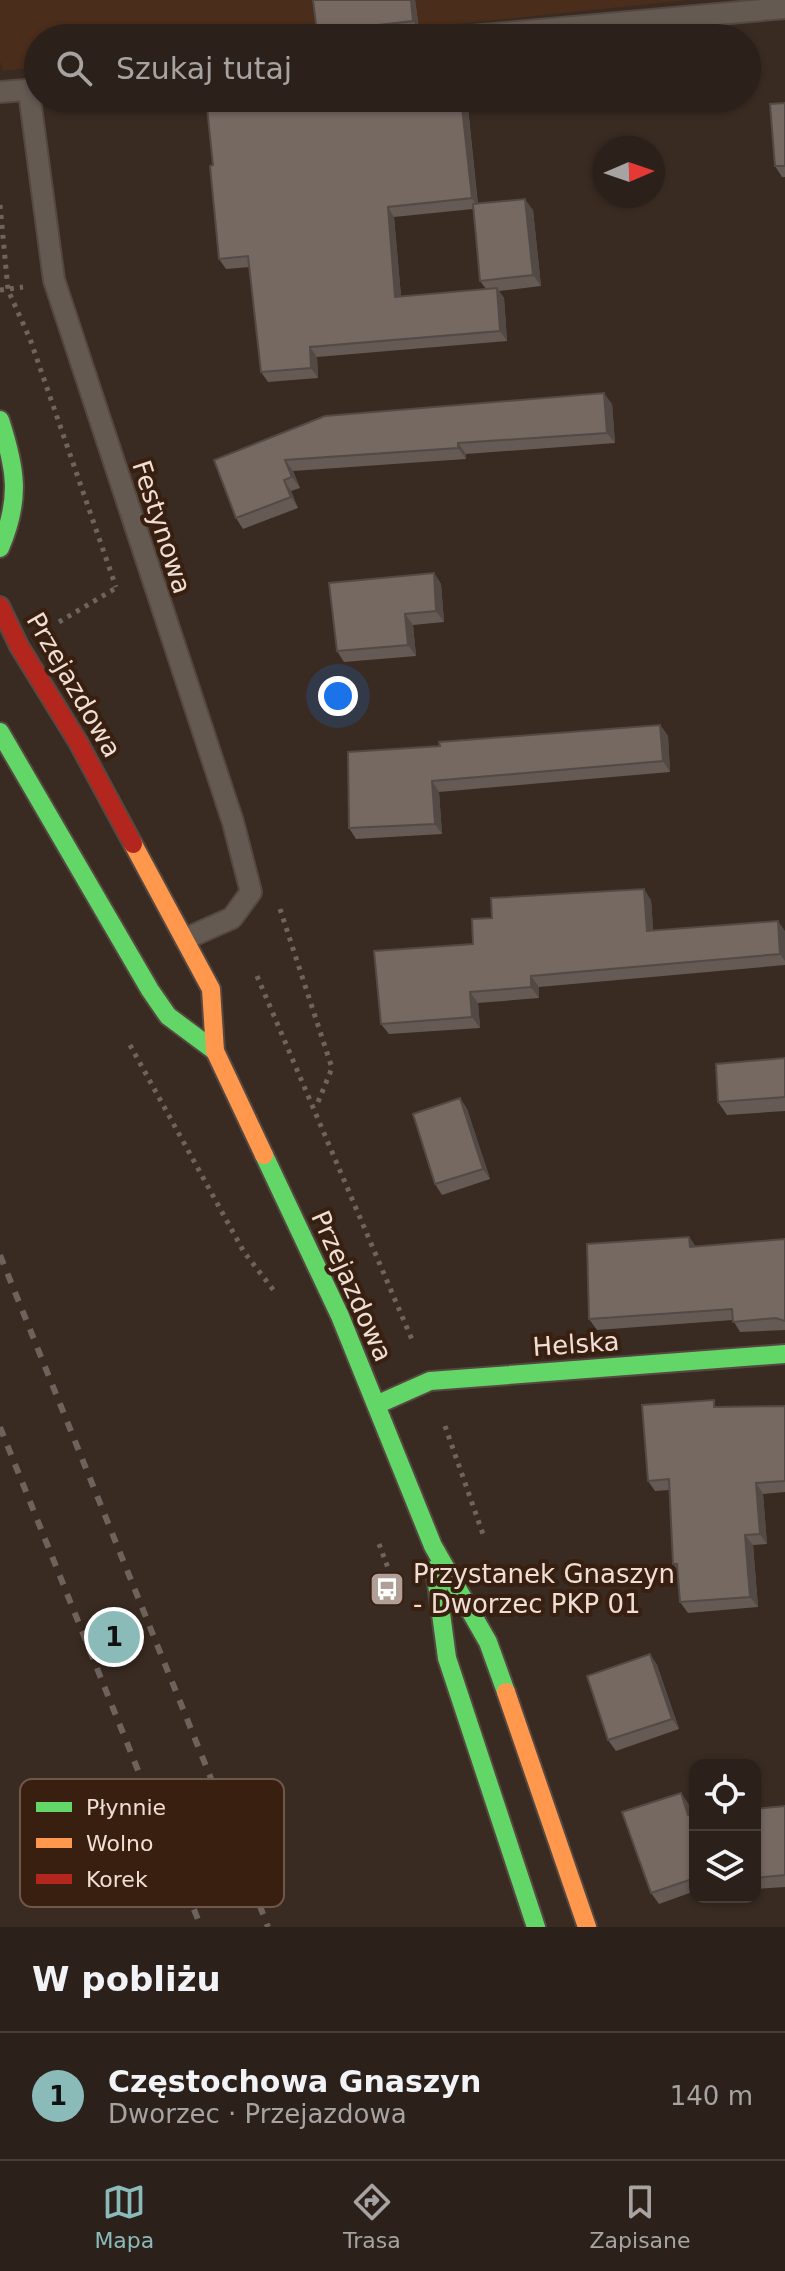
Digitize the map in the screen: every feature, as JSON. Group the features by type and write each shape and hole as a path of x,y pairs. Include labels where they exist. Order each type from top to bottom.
{"main road":[{"path":"0,420 12,462 17,495 8,532 0,548"},
{"name":"Przejazdowa","path":"0,606 19,646 78,742 211,989 215,1051 340,1316 433,1546 488,1642 587,1927"},
{"name":"Przejazdowa","path":"0,732 150,990 168,1016 215,1051"},
{"name":"Helska","path":"376,1405 430,1381 785,1354"},
{"name":"Przejazdowa","path":"433,1546 447,1658 536,1927"}],"lane":[{"path":"606,24 785,8"},
{"path":"0,92 24,91"},
{"name":"Festynowa","path":"35,112 54,280 233,822 251,892 232,918 185,939"}],"path":[{"path":"0,205 8,290 30,339 116,588"},
{"path":"129,1043 244,1252 281,1300"},
{"path":"375,1535 392,1579"}],"shaded area":[{"path":"0,0 688,0 456,24 24,24 24,69 3,71 0,61"}],"building":[{"path":"313,0 411,0 413,21 316,24"},
{"path":"785,103 785,166 775,166 770,104"},
{"path":"207,112 463,112 472,198 388,207 395,297 497,288 500,331 310,347 311,368 261,372 248,256 219,259 210,166 213,165"},
{"path":"525,199 533,275 480,281 473,204"},
{"path":"604,393 607,433 458,443 458,448 285,460 292,477 284,480 291,497 236,518 214,460 325,416"},
{"path":"434,573 436,611 405,614 408,645 337,651 329,583"},
{"path":"660,725 663,761 432,781 435,824 349,828 348,752"},
{"path":"644,889 647,931 778,921 780,954 531,976 531,987 470,992 472,1017 381,1024 374,951 473,944 472,919 492,918 491,898"},
{"path":"785,1058 785,1097 718,1102 716,1064"},
{"path":"460,1098 483,1169 435,1184 413,1114"},
{"path":"689,1237 690,1247 785,1239 785,1321 776,1318 733,1322 732,1309 589,1319 587,1244"},
{"path":"714,1400 714,1407 785,1406 785,1481 756,1483 760,1534 745,1535 750,1597 680,1602 677,1564 673,1564 669,1479 648,1481 642,1405"},
{"path":"650,1654 672,1719 608,1740 587,1676"},
{"path":"681,1793 689,1815 689,1880 651,1893 622,1812"},
{"path":"785,1806 785,1875 761,1877 761,1808"}],"railway":[{"path":"0,1255 211,1779"},
{"path":"0,1427 142,1779"},
{"path":"193,1907 201,1927"},
{"path":"260,1907 268,1927"}],"traffic: fast":[{"path":"0,420 10,454 14,484 11,514 0,548"},
{"path":"0,732 150,990 168,1016 215,1051"},
{"path":"264,1155 340,1316 433,1546 488,1642 506,1692"},
{"path":"376,1405 430,1381 785,1354"},
{"path":"435,1569 447,1658 536,1927"}],"traffic: slow":[{"path":"133,844 211,989 215,1051 264,1155"},
{"path":"506,1692 587,1927"}],"traffic: jam":[{"path":"0,606 19,646 78,742 133,844"}],"place":[{"name":"Przystanek Gnaszyn - Dworzec PKP 01","path":"387,1589"},
{"name":"Częstochowa Gnaszyn","path":"114,1637"}]}
